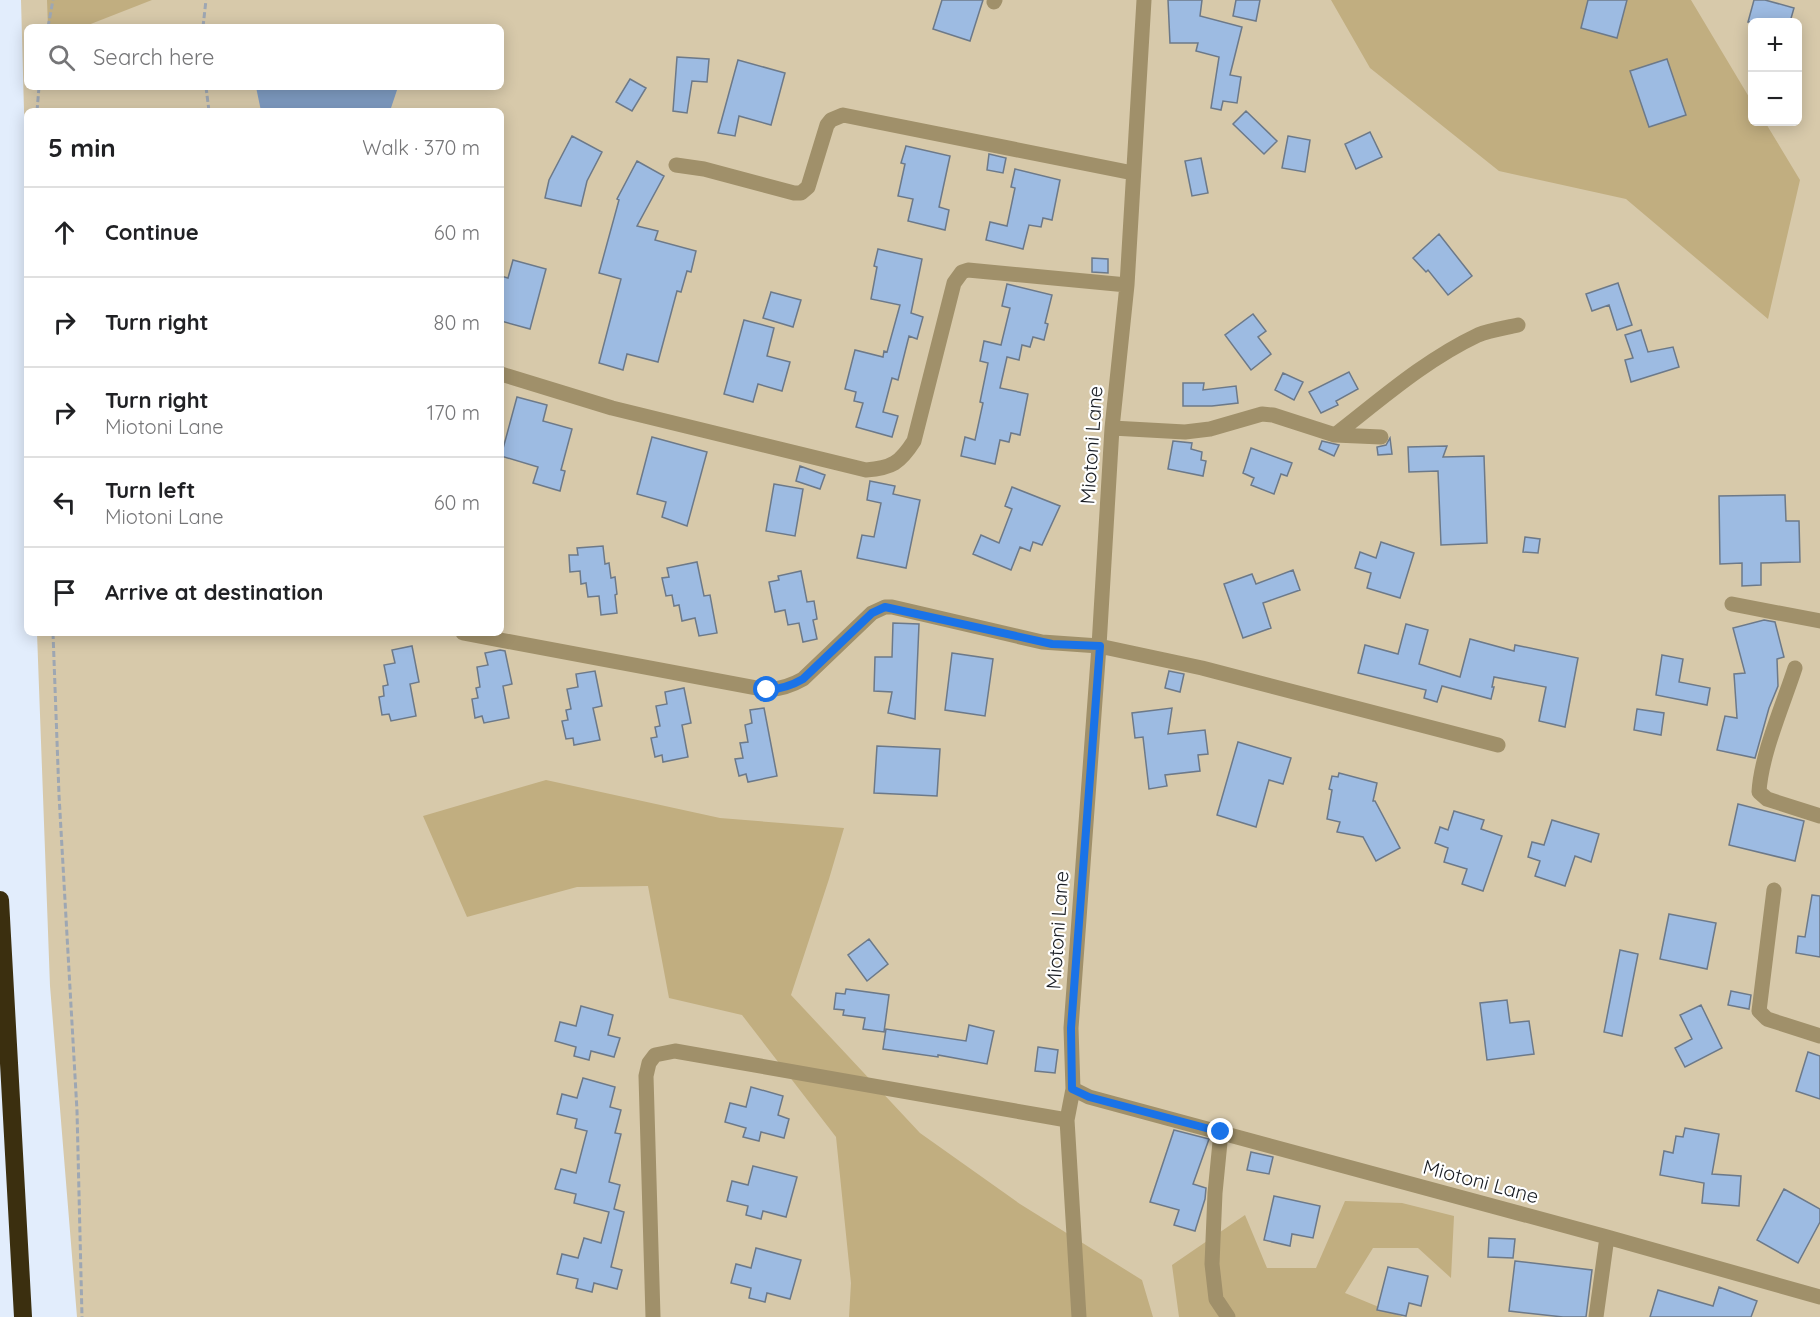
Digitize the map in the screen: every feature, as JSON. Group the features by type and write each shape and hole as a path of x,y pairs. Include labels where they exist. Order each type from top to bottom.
{"highway":[{"path":"0,900 23,1317"}],"street":[{"name":"Miotoni Lane","path":"1144,0 1127,285 1112,428 1100,646 1071,1028 1072,1089 1089,1097 1607,1237 1820,1298"},
{"path":"676,165 704,169 794,193 801,192 808,187 827,125 831,120 843,116 1133,173"},
{"path":"504,375 612,408 866,470 876,469 898,463 914,441 954,283 962,272 968,270 976,273 1127,285"},
{"path":"1335,435 1403,381 1446,353 1480,334 1518,325"},
{"path":"1112,428 1185,432 1210,429 1262,414 1273,415 1335,435 1381,436"},
{"path":"1732,604 1820,621"},
{"path":"479,636 767,690 781,689 803,679 872,613 885,607 1052,644 1100,646 1202,668 1498,745"},
{"path":"1795,668 1771,741 1759,792 1767,799 1820,816"},
{"path":"1774,890 1759,1011 1767,1019 1820,1036"},
{"path":"653,1317 646,1076 649,1063 655,1055 675,1051 1067,1120"},
{"path":"1072,1089 1067,1120 1079,1317"},
{"path":"1221,1132 1215,1193 1212,1264 1216,1299 1228,1317"},
{"path":"1596,1317 1607,1237"}],"path":[{"path":"49,24 53,0"},
{"path":"203,24 206,0"},
{"path":"37,108 39,90"},
{"path":"207,90 209,108"},
{"path":"53,636 59,795 77,1111 82,1317"}],"shaded area":[{"path":"21,0 1820,0 1820,1317 77,1317 50,986 37,636 504,636 504,108 24,108 24,110"},
{"path":"47,0 152,0 91,24 48,24"},
{"path":"1331,0 1691,0 1748,95 1748,126 1767,126 1800,180 1768,319 1626,199 1499,171 1370,68"},
{"path":"546,780 720,818 844,828 791,995 920,1133 1020,1204 1142,1280 1153,1317 849,1317 851,1283 836,1137 742,1015 669,998 648,886 577,887 467,917 423,816"},
{"path":"1345,1201 1402,1203 1454,1216 1451,1278 1418,1248 1373,1248 1345,1293 1403,1317 1179,1317 1172,1265 1245,1215 1267,1268 1316,1268"}],"water":[{"path":"257,90 397,90 391,108 260,108"}],"building":[{"path":"942,0 983,0 970,41 933,29"},
{"path":"1168,0 1202,0 1200,16 1242,27 1230,75 1241,77 1237,103 1223,101 1221,110 1211,108 1219,57 1196,51 1198,43 1170,43"},
{"path":"1236,0 1260,0 1256,21 1233,16"},
{"path":"1588,0 1627,0 1617,38 1581,28"},
{"path":"1754,0 1765,0 1794,8 1791,18 1749,18"},
{"path":"677,57 709,59 707,82 692,81 687,113 673,111"},
{"path":"1667,59 1686,115 1649,127 1630,71"},
{"path":"738,60 785,73 771,125 739,116 735,136 718,133"},
{"path":"630,79 646,88 632,111 616,102"},
{"path":"1246,111 1277,141 1264,154 1233,124"},
{"path":"1370,132 1382,157 1356,169 1345,144"},
{"path":"572,136 602,152 587,181 581,206 545,198 549,180"},
{"path":"1288,136 1310,140 1305,172 1282,168"},
{"path":"906,146 950,156 939,207 949,210 945,230 908,221 913,199 898,196 905,164 901,163"},
{"path":"989,154 1006,158 1003,173 987,170"},
{"path":"1201,158 1208,193 1192,196 1185,161"},
{"path":"637,161 664,176 637,226 658,231 655,240 696,251 691,272 687,271 681,292 677,291 658,362 627,354 623,370 599,363 621,279 599,273 619,200 617,199"},
{"path":"1015,169 1060,180 1052,220 1043,218 1041,227 1029,225 1023,249 986,240 990,222 1007,226 1015,188 1011,187"},
{"path":"1439,234 1472,276 1448,295 1428,270 1426,272 1413,258"},
{"path":"878,249 922,259 911,313 923,317 917,339 909,336 898,380 892,378 883,412 898,416 892,437 856,427 863,403 854,401 856,392 845,389 855,350 883,357 884,351 887,352 900,305 871,299"},
{"path":"1092,258 1108,259 1108,273 1092,272"},
{"path":"513,260 546,269 530,329 504,322 504,277 508,278"},
{"path":"1618,283 1632,325 1617,330 1609,305 1592,311 1586,294"},
{"path":"1007,284 1052,295 1045,323 1048,324 1044,340 1033,337 1030,347 1022,345 1019,360 1007,357 1000,388 1028,394 1020,435 1011,433 1009,442 1000,440 995,464 961,456 965,437 975,440 983,403 980,402 988,363 980,361 984,341 1001,345 1010,308 1002,306"},
{"path":"771,292 801,300 793,327 763,318"},
{"path":"1253,314 1266,331 1258,337 1271,354 1251,370 1225,335"},
{"path":"744,320 774,328 767,356 790,362 782,391 758,384 753,402 724,394"},
{"path":"1641,330 1648,352 1673,347 1679,367 1631,382 1625,360 1633,358 1625,335"},
{"path":"1349,372 1358,389 1336,401 1338,405 1321,413 1309,392"},
{"path":"1283,373 1303,382 1294,400 1275,390"},
{"path":"1183,383 1204,383 1203,390 1236,386 1238,403 1183,406"},
{"path":"517,397 547,405 543,421 572,429 561,470 565,471 560,491 533,483 538,467 504,457 504,445"},
{"path":"652,437 707,452 687,526 662,517 666,502 637,494"},
{"path":"1390,438 1392,454 1378,455 1377,447 1386,445"},
{"path":"1173,441 1192,443 1191,449 1202,452 1201,460 1206,461 1203,476 1168,469"},
{"path":"1322,441 1339,445 1334,456 1319,449"},
{"path":"1447,446 1443,457 1484,456 1487,543 1441,545 1438,471 1409,472 1408,447"},
{"path":"1251,448 1292,463 1287,476 1281,474 1274,494 1251,485 1254,478 1243,473"},
{"path":"800,466 825,475 820,489 796,481"},
{"path":"870,481 895,486 893,494 920,500 906,568 857,558 862,535 874,537 881,503 867,500"},
{"path":"774,484 803,489 795,536 766,531"},
{"path":"1012,487 1060,506 1042,545 1033,542 1030,551 1020,547 1011,570 973,554 981,535 999,543 1012,509 1005,506"},
{"path":"1785,495 1786,521 1799,521 1800,562 1761,563 1761,585 1742,586 1742,563 1720,564 1719,496"},
{"path":"1525,537 1540,539 1538,553 1523,552"},
{"path":"1381,542 1414,553 1400,598 1367,588 1371,573 1355,568 1360,552 1376,558"},
{"path":"603,546 605,564 609,563 611,578 615,577 617,613 601,615 599,596 588,597 586,583 581,584 580,571 570,572 569,555 578,555 577,548"},
{"path":"697,562 704,596 710,595 717,633 699,636 695,618 682,621 679,605 674,606 672,595 666,596 662,578 669,577 667,568"},
{"path":"1293,570 1300,590 1263,603 1271,628 1243,638 1224,584 1252,574 1256,584"},
{"path":"801,571 807,602 814,601 817,619 813,620 817,639 803,642 799,623 788,625 785,610 775,612 769,582 779,580 778,576"},
{"path":"1764,620 1775,622 1784,657 1777,659 1778,686 1769,708 1755,758 1717,750 1725,716 1737,718 1734,674 1745,673 1733,628"},
{"path":"893,623 919,624 915,719 888,713 892,692 874,691 875,657 892,657"},
{"path":"1406,624 1428,630 1419,664 1460,677 1470,639 1514,651 1515,645 1578,658 1565,727 1539,721 1546,687 1494,677 1491,699 1442,686 1437,702 1424,698 1426,690 1358,673 1365,645 1398,654"},
{"path":"412,646 419,682 410,684 416,716 391,721 389,714 382,715 379,697 384,696 383,686 388,685 384,665 395,663 392,650"},
{"path":"505,651 512,684 503,686 509,718 484,723 482,716 475,718 472,699 478,698 476,688 480,687 477,667 488,665 485,653"},
{"path":"952,653 993,659 985,716 945,710"},
{"path":"1662,655 1683,659 1679,682 1710,688 1707,705 1656,695"},
{"path":"595,671 602,706 593,708 600,740 574,745 573,738 566,739 562,721 568,720 566,710 571,709 567,689 578,687 576,674"},
{"path":"1169,671 1184,674 1180,692 1165,688"},
{"path":"684,688 691,723 682,725 688,757 663,762 662,755 655,757 651,738 657,737 655,727 660,726 656,706 667,704 665,692"},
{"path":"764,708 777,776 748,782 746,774 739,776 735,759 743,758 740,743 748,742 745,725 752,723 750,710"},
{"path":"1172,708 1168,734 1205,730 1208,754 1198,755 1200,771 1165,775 1167,786 1149,789 1143,737 1135,738 1132,713"},
{"path":"1637,709 1664,713 1661,735 1634,730"},
{"path":"1238,742 1291,758 1283,784 1269,780 1256,827 1217,815"},
{"path":"877,746 940,749 937,796 874,793"},
{"path":"1339,773 1377,783 1373,801 1400,848 1376,861 1363,837 1337,832 1340,822 1327,819 1332,776 1338,777"},
{"path":"1738,804 1804,821 1795,861 1729,845"},
{"path":"1454,811 1484,820 1481,829 1502,836 1483,891 1462,884 1467,869 1444,862 1448,848 1435,843 1440,827 1448,830"},
{"path":"1552,820 1599,834 1591,862 1575,856 1565,886 1535,876 1540,861 1528,857 1532,842 1544,845"},
{"path":"1812,895 1820,896 1820,957 1796,953 1798,936 1805,937"},
{"path":"1669,914 1716,923 1707,969 1660,959"},
{"path":"869,939 888,964 867,981 848,955"},
{"path":"1620,950 1638,954 1622,1036 1604,1032"},
{"path":"846,989 889,995 884,1032 863,1029 865,1018 843,1015 844,1010 834,1009 836,993 845,994"},
{"path":"1731,991 1751,995 1749,1009 1728,1005"},
{"path":"1507,1000 1510,1023 1529,1021 1534,1054 1487,1060 1480,1003"},
{"path":"1701,1005 1722,1048 1685,1067 1675,1048 1692,1039 1680,1015"},
{"path":"581,1006 613,1015 608,1035 620,1038 614,1057 591,1051 589,1060 574,1056 576,1047 555,1041 560,1022 576,1026"},
{"path":"969,1025 994,1031 987,1064 938,1055 938,1057 883,1049 886,1029 966,1041"},
{"path":"1038,1047 1058,1050 1055,1073 1035,1071"},
{"path":"1808,1052 1820,1056 1820,1099 1796,1091"},
{"path":"583,1078 615,1087 610,1107 621,1110 615,1133 621,1134 609,1182 620,1185 614,1209 624,1212 611,1267 622,1270 617,1289 594,1283 592,1292 576,1288 578,1279 557,1274 562,1254 578,1258 584,1238 601,1243 609,1212 574,1203 576,1194 555,1189 561,1169 576,1173 587,1131 575,1128 577,1119 557,1114 562,1094 577,1098"},
{"path":"751,1087 783,1096 778,1115 789,1119 784,1138 761,1132 759,1141 743,1137 746,1128 725,1122 730,1103 746,1107"},
{"path":"1685,1128 1719,1134 1712,1174 1741,1176 1739,1206 1702,1203 1704,1183 1660,1175 1664,1151 1673,1153 1676,1136 1683,1137"},
{"path":"1174,1130 1209,1139 1193,1184 1206,1188 1195,1231 1174,1225 1179,1210 1150,1202"},
{"path":"1251,1152 1273,1157 1269,1174 1247,1170"},
{"path":"753,1166 797,1177 786,1217 763,1211 761,1219 746,1215 748,1206 727,1201 732,1181 748,1185"},
{"path":"1784,1189 1820,1209 1820,1222 1798,1263 1757,1240"},
{"path":"1274,1196 1320,1206 1313,1238 1292,1234 1290,1246 1264,1240"},
{"path":"1489,1238 1515,1239 1513,1258 1488,1257"},
{"path":"756,1248 801,1260 790,1299 767,1293 765,1302 749,1298 751,1288 731,1283 736,1264 751,1268"},
{"path":"1515,1261 1592,1270 1586,1317 1509,1311"},
{"path":"1388,1267 1428,1276 1421,1306 1409,1303 1406,1316 1377,1310"},
{"path":"1719,1287 1757,1301 1751,1317 1650,1317 1658,1290 1713,1306"}],"route":[{"path":"767,690 781,689 803,679 872,613 885,607 1052,644 1100,646 1071,1028 1072,1089 1089,1097 1221,1132"}]}
